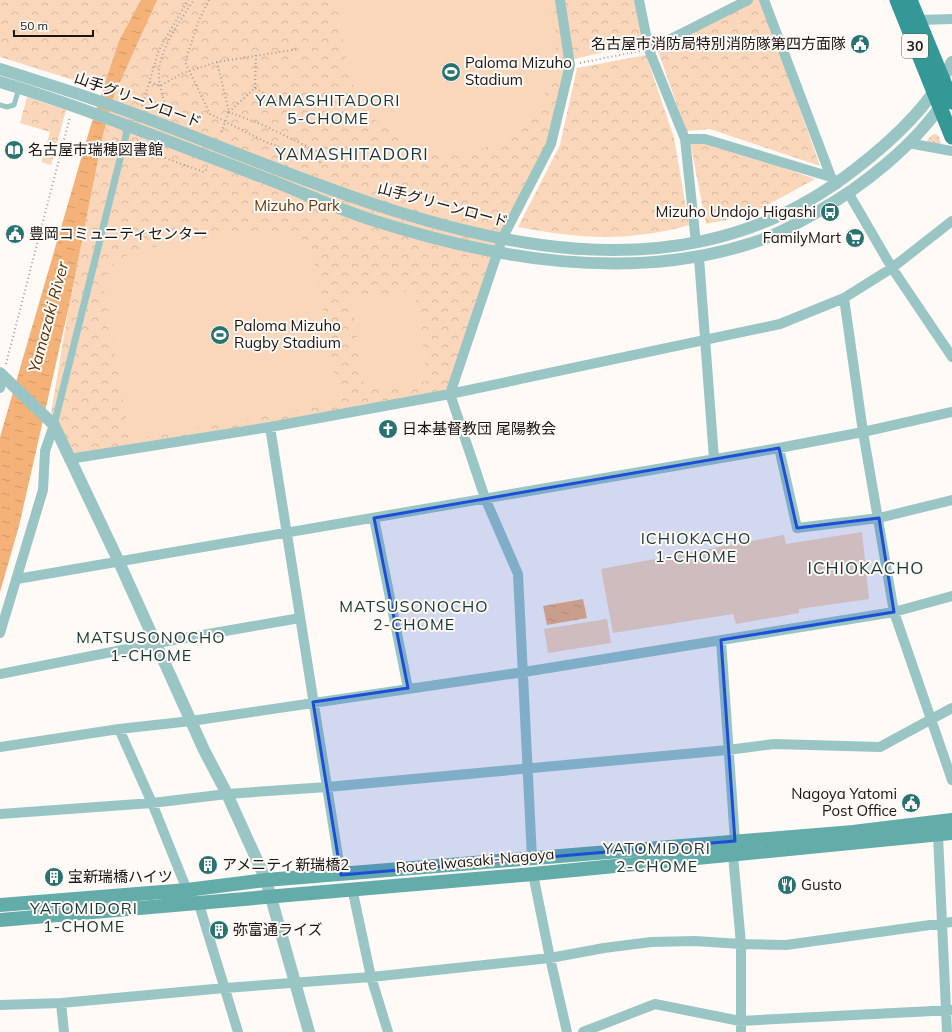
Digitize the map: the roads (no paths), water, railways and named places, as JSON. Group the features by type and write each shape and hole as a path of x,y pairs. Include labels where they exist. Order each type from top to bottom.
{"main road":[{"name":"30","path":"897,0 945,94"},
{"name":"30","path":"910,0 945,94 952,137"},
{"name":"Route Iwasaki-Nagoya","path":"0,920 270,895 533,874 952,820"},
{"name":"Route Iwasaki-Nagoya","path":"0,905 187,890 266,880 532,858 734,848 945,834"}],"street":[{"path":"532,858 529,768 518,574 485,498 450,394 502,238 551,144 570,65 560,0"},
{"path":"639,0 649,50 685,138 696,243"},
{"path":"649,50 748,0"},
{"path":"764,0 834,180"},
{"path":"918,20 952,19"},
{"name":"山手グリーンロード","path":"0,69 20,82 76,107 371,220 472,248 563,261 616,264 699,258 754,243 796,224 849,194 883,167 908,144 945,94 952,62"},
{"name":"山手グリーンロード","path":"0,82 20,82 84,96 281,171 396,212 476,234 565,248 610,251 663,248 720,239 753,226 812,199 834,180 897,135 945,94"},
{"path":"0,633 42,490 45,452 52,422 124,144 126,125 132,113"},
{"path":"685,138 705,139 834,180"},
{"path":"908,144 952,151"},
{"path":"849,194 892,268 952,357"},
{"path":"69,459 270,427 450,394 780,324 844,298 892,268 952,221"},
{"path":"699,258 714,459"},
{"path":"844,298 863,432 894,612 932,718 952,780"},
{"path":"3,379 52,422 157,643 191,721 227,794 266,880 309,1032"},
{"path":"17,579 779,448 863,432 952,412"},
{"path":"270,427 341,874"},
{"path":"779,448 797,528 879,518 952,500"},
{"path":"374,518 408,688"},
{"path":"0,747 119,729 191,721 524,672 894,612 952,596"},
{"path":"0,674 157,643 300,618"},
{"path":"721,640 741,944 741,1032"},
{"path":"0,814 152,803 227,794 327,787 728,750 774,744 880,747 952,708"},
{"path":"119,729 152,803 187,890"},
{"path":"947,1032 949,1011 945,834 952,826"},
{"path":"533,874 567,1032"},
{"path":"352,888 371,977 388,1032"},
{"path":"198,902 238,1032"},
{"path":"0,1005 61,1003 225,988 371,977 550,958 604,948 651,942 696,941 786,945 947,922"},
{"path":"61,1003 64,1032"},
{"path":"583,1032 655,1004 740,1021 949,1011"}],"lane":[{"path":"0,105 7,107 14,105 20,82"}],"water":[{"name":"Yamazaki River","path":"141,0 157,0 115,93 103,135 69,306 19,526 0,592 0,437 90,128 119,41"},
{"path":"583,599 587,618 547,625 543,606"}],"place":[{"name":"名古屋市消防局特別消防隊第四方面隊","path":"860,44"},
{"name":"Paloma Mizuho Stadium","path":"451,72"},
{"name":"名古屋市瑞穂図書館","path":"14,150"},
{"name":"Mizuho Undojo Higashi","path":"830,212"},
{"name":"豊岡コミュニティセンター","path":"15,234"},
{"name":"FamilyMart","path":"855,238"},
{"name":"Paloma Mizuho Rugby Stadium","path":"220,335"},
{"name":"日本基督教団 尾陽教会","path":"388,429"},
{"name":"Nagoya Yatomi Post Office","path":"911,803"},
{"name":"アメニティ新瑞橋2","path":"208,865"},
{"name":"宝新瑞橋ハイツ","path":"54,877"},
{"name":"Gusto","path":"787,885"},
{"name":"弥富通ライズ","path":"219,930"}],"district":[{"name":"YAMASHITADORI 5-CHOME","path":"328,109"},
{"name":"YAMASHITADORI","path":"352,154"},
{"name":"ICHIOKACHO 1-CHOME","path":"696,547"},
{"name":"ICHIOKACHO","path":"866,568"},
{"name":"MATSUSONOCHO 2-CHOME","path":"414,615"},
{"name":"MATSUSONOCHO 1-CHOME","path":"151,646"},
{"name":"YATOMIDORI 2-CHOME","path":"657,857"},
{"name":"YATOMIDORI 1-CHOME","path":"84,917"}],"park label":[{"name":"Mizuho Park","path":"297,206"}]}
